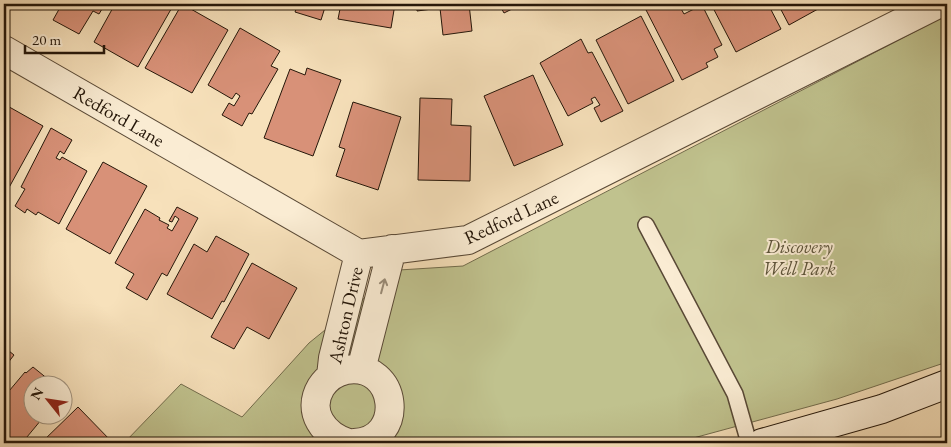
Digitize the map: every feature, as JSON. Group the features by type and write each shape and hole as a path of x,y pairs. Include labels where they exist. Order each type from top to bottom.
{"street":[{"name":"Redford Lane","path":"4,50 359,254 468,240 938,4"},
{"name":"Ashton Drive","path":"363,370 362,362 392,249"},
{"name":"Ashton Drive","path":"331,376 359,254"},
{"name":"Ashton Drive","path":"348,443 334,439 323,429 317,416 316,401 321,387 331,376 341,371 363,370 374,375 384,384 389,396 390,409 383,438 354,443"},
{"path":"762,443 882,409 947,384"}],"lane":[{"path":"646,225 735,394 748,443"}],"green space":[{"name":"Discovery Well Park","path":"947,15 947,362 837,399 675,443 124,443 181,384 242,417 309,343 399,270 463,266"}],"building":[{"path":"62,4 105,4 99,14 93,11 79,34 53,20"},
{"path":"115,4 174,4 138,67 94,42"},
{"path":"182,4 228,30 192,93 145,68"},
{"path":"298,4 326,4 321,20 295,12"},
{"path":"341,4 395,4 391,28 338,19"},
{"path":"417,4 469,4 472,31 443,35 440,8 417,11"},
{"path":"499,4 522,4 504,13"},
{"path":"648,4 673,4 675,7 679,5 684,14 702,5 722,45 714,49 718,57 706,63 708,67 682,80 644,6"},
{"path":"711,4 768,4 781,29 736,52"},
{"path":"778,4 827,4 789,25"},
{"path":"641,16 674,81 628,104 596,40"},
{"path":"240,28 280,51 271,66 278,69 252,114 249,113 242,126 222,115 229,103 234,106 240,96 236,93 232,99 208,85"},
{"path":"581,39 588,53 592,52 623,111 601,122 594,108 600,105 595,97 591,99 593,103 568,116 540,63"},
{"path":"307,68 341,80 313,156 264,138 290,69 305,75"},
{"path":"533,75 563,145 514,166 484,96"},
{"path":"420,98 452,99 451,125 471,126 470,181 418,180"},
{"path":"353,102 401,117 378,190 336,176 345,149 339,147"},
{"path":"4,104 43,126 6,193 4,192"},
{"path":"51,128 72,140 64,154 60,151 56,158 60,160 62,157 87,171 59,224 38,212 36,215 27,209 25,213 15,206 25,189 21,187"},
{"path":"103,162 147,186 110,254 66,229"},
{"path":"177,207 198,218 167,276 162,273 147,300 126,288 134,274 115,263 145,209 169,225 167,228 172,231 179,219 175,216 172,222 169,221"},
{"path":"216,236 249,254 224,302 222,301 212,319 167,294 194,244 207,252"},
{"path":"252,263 297,288 269,339 247,327 234,349 211,337"},
{"path":"4,347 14,355 4,368"},
{"path":"33,367 42,374 23,374"},
{"path":"22,376 22,424 38,424 22,443 4,443 4,397"},
{"path":"78,407 113,443 41,443 61,424 72,424 72,413"}]}
